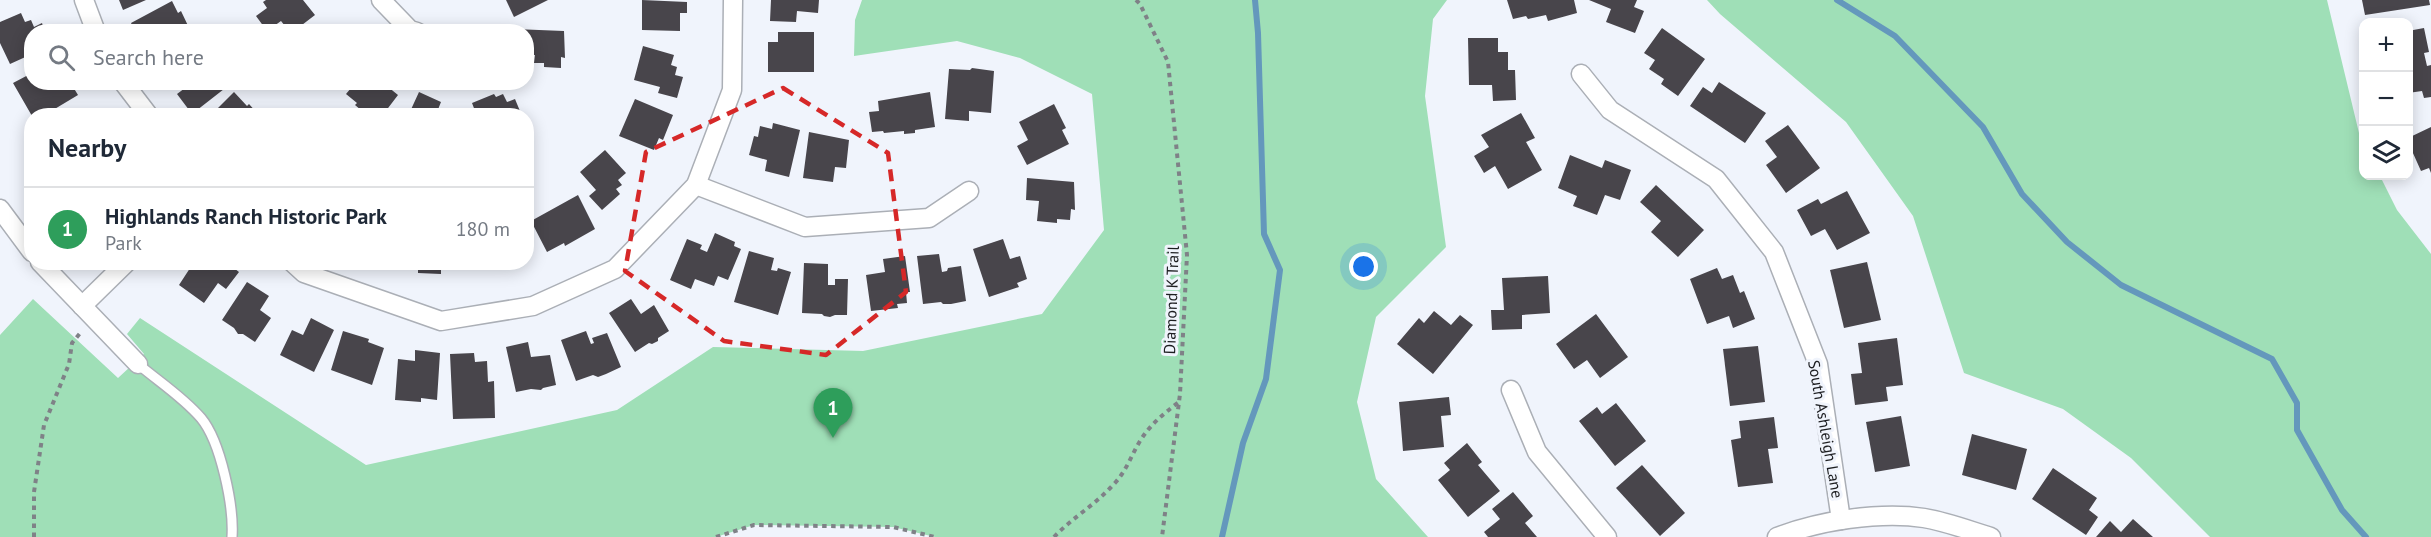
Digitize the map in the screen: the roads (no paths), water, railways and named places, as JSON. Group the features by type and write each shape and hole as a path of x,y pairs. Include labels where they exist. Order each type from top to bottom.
{"street":[{"path":"84,0 93,24"},
{"path":"381,0 404,24"},
{"path":"301,270 441,321 533,306 615,269 696,185 732,90 733,0"},
{"name":"South Ashleigh Lane","path":"1581,74 1610,110 1716,179 1774,252 1818,364 1841,520"},
{"path":"129,90 143,108"},
{"path":"696,185 805,227 929,218 969,191"},
{"path":"0,209 24,241"},
{"path":"46,270 138,364"},
{"path":"88,312 121,270"},
{"path":"1511,390 1537,452 1607,537"},
{"path":"1777,537 1841,520 1893,517 1921,518 1949,523 1991,537"}],"lane":[{"path":"138,364 202,419 222,462 233,520 232,537"}],"waterway":[{"path":"1222,537 1243,443 1266,379 1280,270 1264,234 1255,0"},
{"path":"1837,0 1895,36 1983,127 2022,194 2067,242 2121,285 2272,359 2297,403 2297,430 2342,510 2366,537"}],"place":[{"name":"Highlands Ranch Historic Park","path":"833,438"}]}
